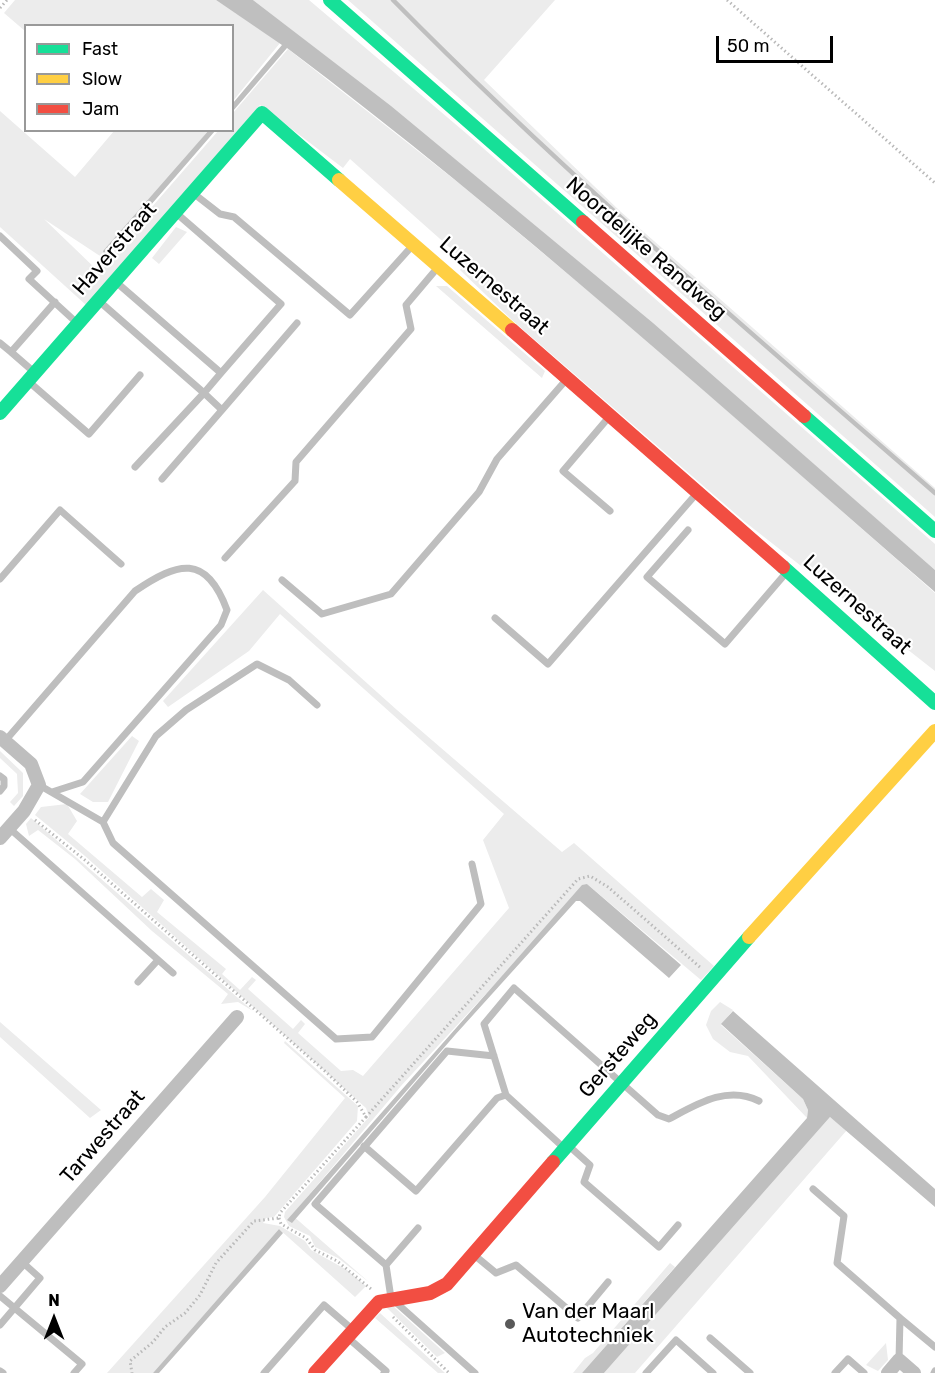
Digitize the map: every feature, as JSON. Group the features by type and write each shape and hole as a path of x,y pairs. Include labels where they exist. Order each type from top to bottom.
{"street":[{"name":"Noordelijke Randweg","path":"330,0 935,531"},
{"name":"Haverstraat","path":"2,407 78,324 262,113"},
{"name":"Luzernestraat","path":"262,113 698,491 935,703"},
{"name":"Gersteweg","path":"320,1371 350,1333 379,1302 439,1290 935,731"},
{"path":"2,739 31,764 39,785 24,811 5,833"},
{"name":"Tarwestraat","path":"0,1286 237,1017"},
{"path":"888,1373 899,1360 914,1373"}],"lane":[{"path":"193,193 220,214 234,217 350,315 413,244"},
{"path":"135,467 204,393 281,304 175,212"},
{"path":"0,237 37,271 29,279 78,324"},
{"path":"225,558 295,480 296,462 411,329 406,305 439,267"},
{"path":"115,281 221,373"},
{"path":"98,301 222,410"},
{"path":"11,352 55,302"},
{"path":"162,479 297,323"},
{"path":"0,343 89,434 140,375"},
{"path":"282,580 322,614 391,594 479,492 497,459 568,378"},
{"path":"610,511 563,471 611,415"},
{"path":"495,618 548,664 698,491"},
{"path":"0,579 60,510 121,564"},
{"path":"688,530 647,577 725,644 788,571"},
{"path":"2,739 135,591 159,574 178,567 197,570 211,579 227,610 221,625 83,782 52,792"},
{"path":"103,822 156,736 186,710 257,664 289,680 317,705"},
{"path":"0,776 4,779 4,786 0,791"},
{"path":"39,785 103,822 113,843 336,1039 372,1037 481,904 472,864"},
{"path":"5,833 173,973"},
{"path":"138,982 158,960"},
{"path":"678,1225 659,1247 584,1182 590,1165 506,1095 484,1024 514,988 658,1115 669,1119 689,1107 732,1093 759,1101"},
{"path":"475,1373 391,1298 386,1265 315,1203 447,1051 494,1056"},
{"path":"364,1146 416,1191 497,1098 506,1095"},
{"path":"813,1189 844,1216 837,1263 935,1347"},
{"path":"386,1265 418,1228"},
{"path":"473,1254 496,1273 516,1265 578,1318 608,1282"},
{"path":"0,1325 40,1278 21,1261"},
{"path":"0,1296 82,1364 74,1373"},
{"path":"264,1373 324,1305 386,1371 384,1373"},
{"path":"899,1360 900,1318"},
{"path":"710,1338 750,1373"},
{"path":"646,1373 676,1340 713,1373"},
{"path":"835,1373 848,1359 864,1373"}],"path":[{"path":"0,8 7,0"},
{"path":"727,0 935,183"},
{"path":"24,811 86,861 273,1026 357,1102 366,1117"},
{"path":"132,1373 130,1361 153,1342 165,1327 185,1313 200,1295 216,1263 254,1221 279,1218 280,1213 578,879 590,876 608,887 713,979"}],"shaded area":[{"path":"15,0 216,0 280,43 234,100 234,24 24,24 24,30 4,13"},
{"path":"216,0 253,0 391,106 653,323 935,570 935,592 535,246 454,179 287,48 234,110 234,102 282,45"},
{"path":"253,0 309,0 467,134 935,544 935,570 598,279 341,68"},
{"path":"348,0 555,0 484,80 621,212 935,488 935,517"},
{"path":"288,49 460,184 647,340 935,593 935,671 745,522 512,320 460,270 466,262 350,159 343,168 260,105 86,305 0,227 0,111 75,177 113,132 207,132 103,258 44,219 97,270 217,132 234,132 234,112"},
{"path":"207,132 214,132 111,251 104,255 103,251"},
{"path":"176,227 187,232 159,264 152,258"},
{"path":"436,286 447,286 545,371 542,378"},
{"path":"263,590 397,710 562,852 574,843 714,966 701,980 587,884 401,1086 292,1215 370,1283 338,1258 315,1247 310,1236 289,1226 284,1217 285,1212 369,1117 366,1108 85,856 35,815 41,807 67,804 77,821 68,834 142,897 151,889 164,900 157,912 226,969 222,974 240,990 252,977 256,980 248,989 293,1029 301,1020 305,1024 298,1033 341,1071 353,1070 363,1076 509,908 483,840 504,814 280,614 249,651 168,707 163,701"},
{"path":"132,736 139,741 108,802 93,802 80,794"},
{"path":"0,751 23,773 23,796 14,806 10,802 18,793 17,774 0,758"},
{"path":"31,818 253,1011 238,1002 221,1004 228,994 152,931 75,859 38,830 29,836 26,824"},
{"path":"587,884 681,965 669,978 580,901 576,901 455,1035 292,1223 287,1220 582,885"},
{"path":"720,1002 733,1010 721,1025 803,1099 808,1110 807,1118 748,1056 730,1052 713,1039 706,1025 711,1011"},
{"path":"733,1011 935,1189 935,1207 830,1117 604,1373 582,1373 807,1118 808,1110 803,1099 721,1024"},
{"path":"0,1022 101,1110 90,1118 0,1037"},
{"path":"285,1041 358,1106 357,1121 274,1217 266,1218 263,1223 280,1226 305,1241 311,1250 347,1270 366,1286 355,1297 279,1229 153,1373 107,1373 265,1197 345,1098 284,1043"},
{"path":"830,1117 847,1130 635,1373 604,1373"},
{"path":"279,1229 283,1233 270,1248 159,1373 153,1373"},
{"path":"670,1263 675,1267 582,1373 573,1373 585,1358 593,1353"},
{"path":"393,1306 445,1353 437,1357 386,1307"},
{"path":"380,1313 445,1373 438,1373 375,1318"},
{"path":"886,1343 888,1360 878,1371 866,1365"}],"waterway":[{"path":"393,0 458,65 591,190 935,493"},
{"path":"103,258 109,251"}],"traffic: fast":[{"path":"330,0 583,222"},
{"path":"0,413 262,113 339,180"},
{"path":"804,416 935,531"},
{"path":"783,567 935,703"},
{"path":"553,1162 749,937"}],"traffic: slow":[{"path":"339,180 512,330"},
{"path":"749,937 935,731"}],"traffic: jam":[{"path":"583,222 804,416"},
{"path":"512,330 783,567"},
{"path":"315,1373 379,1302 430,1293 447,1284 553,1162"}],"place":[{"name":"Van der Maarl Autotechniek","path":"510,1324"}]}
